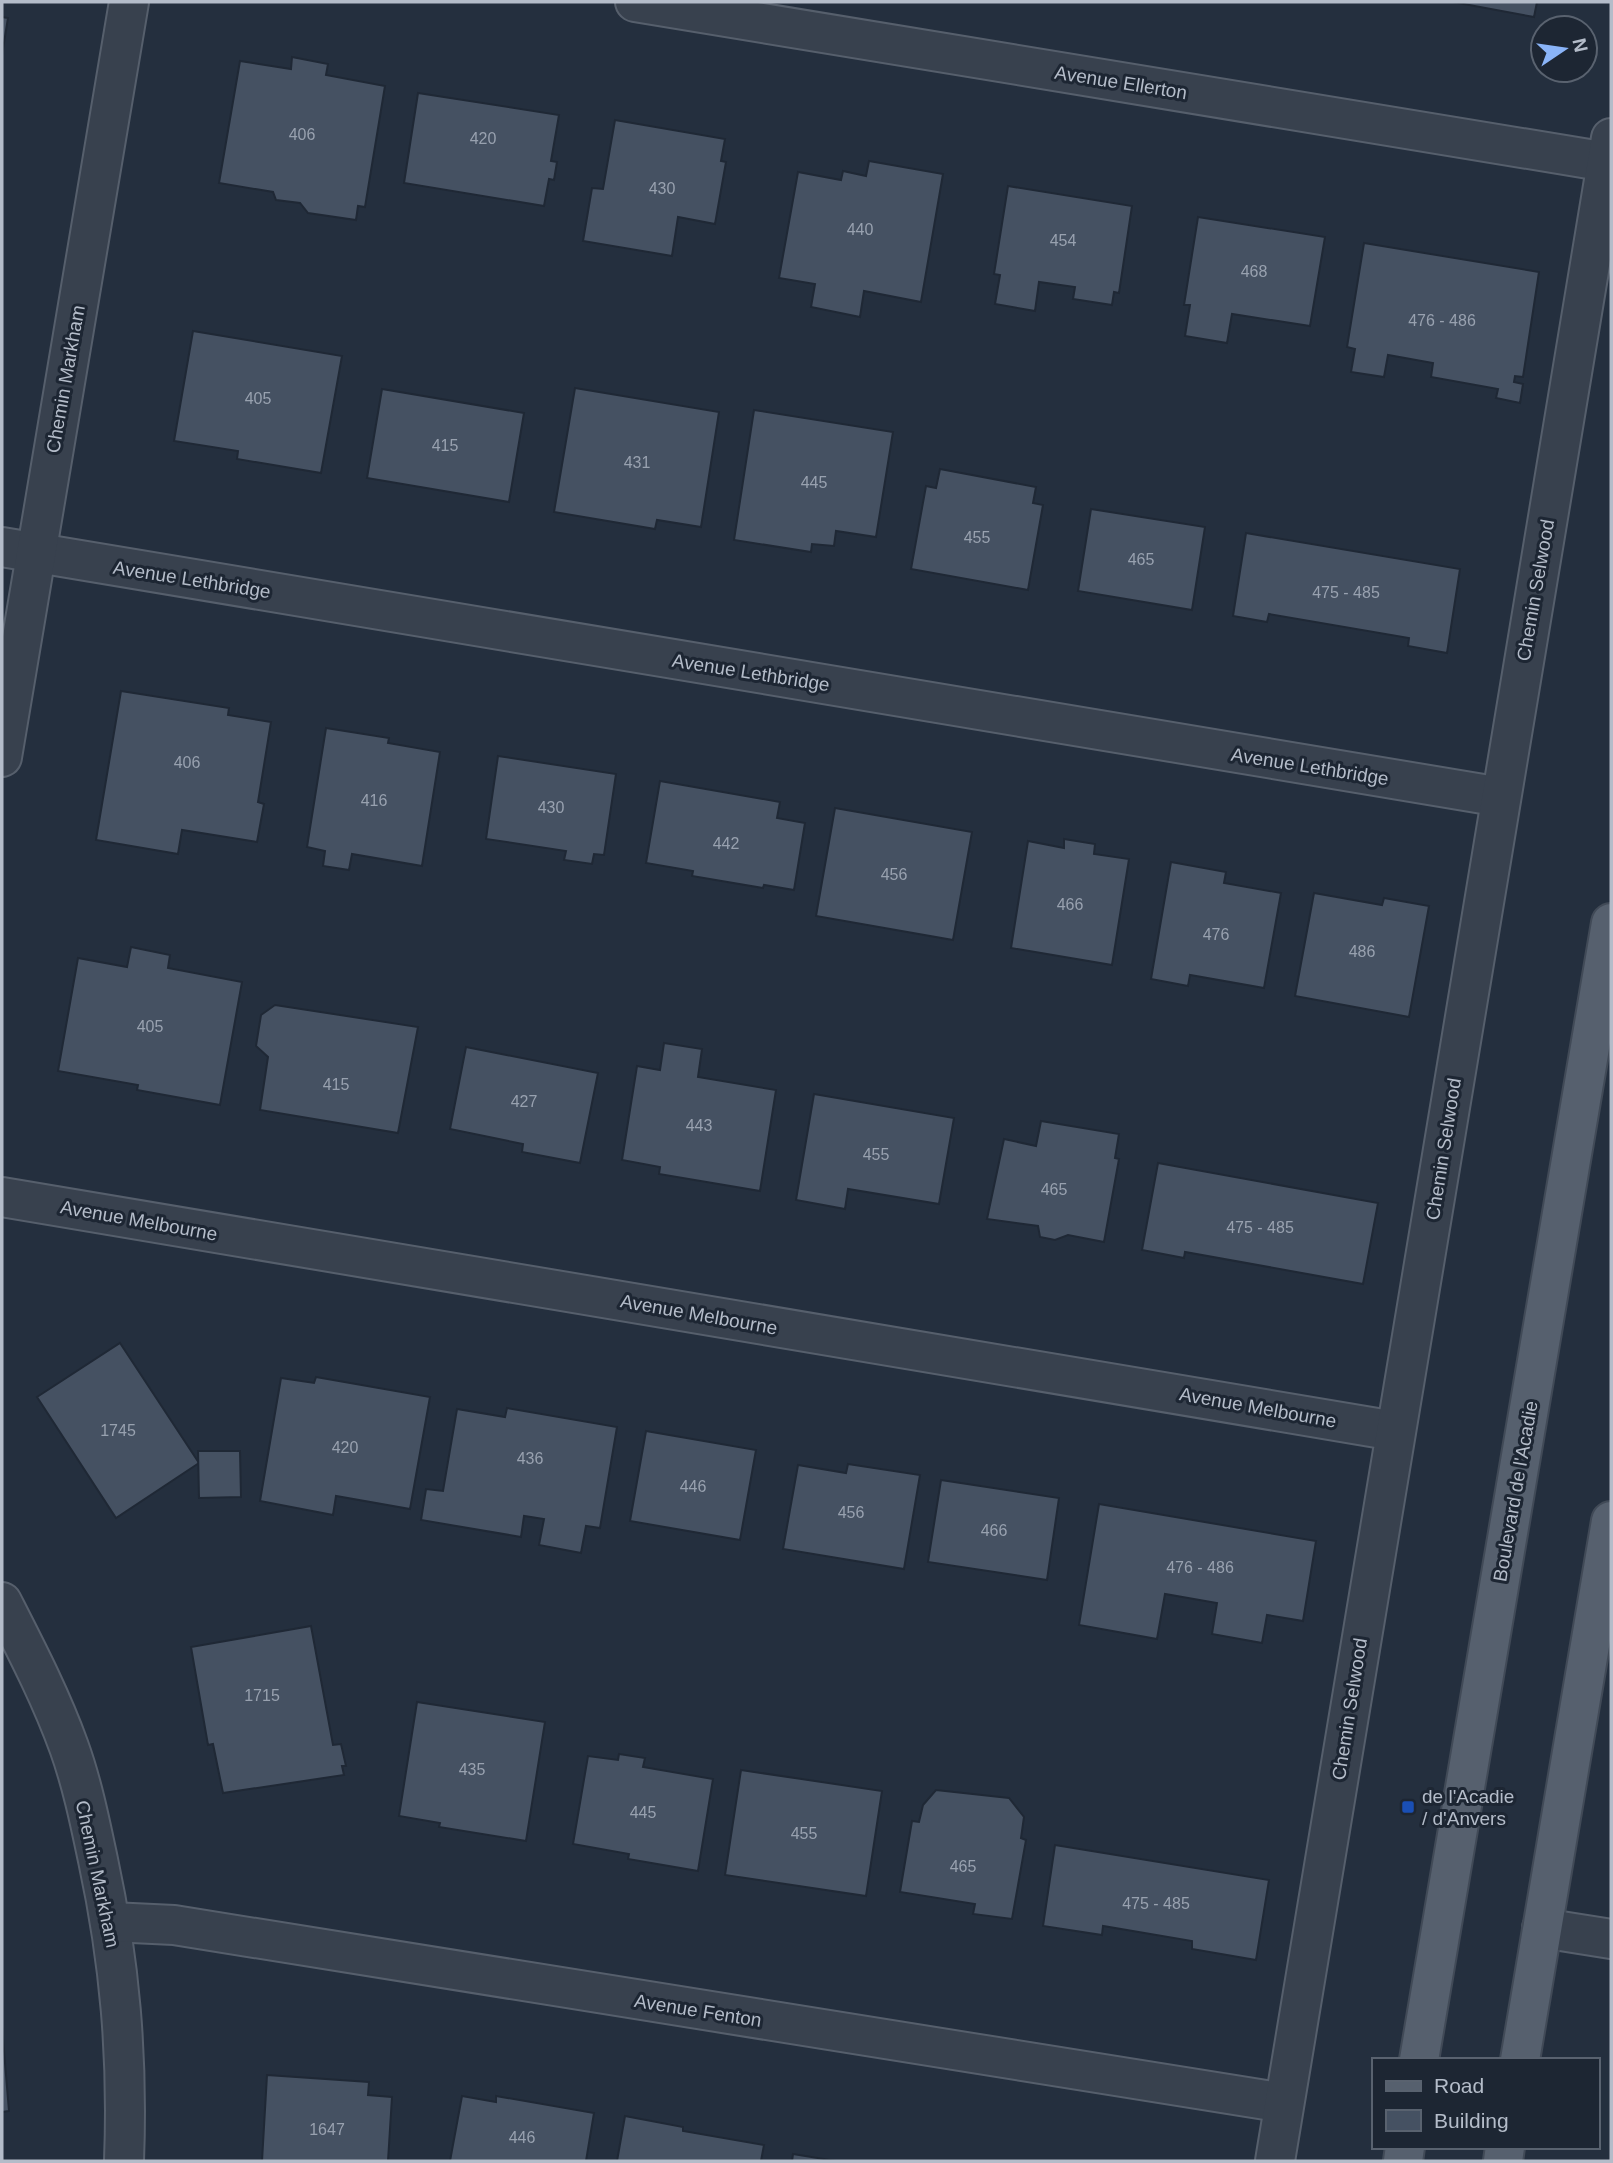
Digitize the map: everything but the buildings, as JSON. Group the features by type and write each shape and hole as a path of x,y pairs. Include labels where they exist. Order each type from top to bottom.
{"main road":[{"name":"Boulevard de l'Acadie","path":"1419,2058 1611,923"},
{"path":"1520,2058 1611,1521"}],"street":[{"name":"Chemin Markham","path":"2,757 19,550 129,2"},
{"name":"Avenue Ellerton","path":"635,2 1609,150"},
{"name":"Chemin Selwood","path":"1275,2161 1609,150"},
{"name":"Avenue Lethbridge","path":"19,550 1501,797"},
{"name":"Avenue Melbourne","path":"2,1197 1395,1431"},
{"name":"Chemin Markham","path":"2,1602 36,1669 69,1747 90,1822 111,1922 124,2023 124,2161"},
{"name":"Avenue Fenton","path":"111,1922 188,1928 1284,2103"},
{"path":"1542,1928 1611,1939"}],"place":[{"name":"de l'Acadie / d'Anvers","path":"1408,1807"}]}
